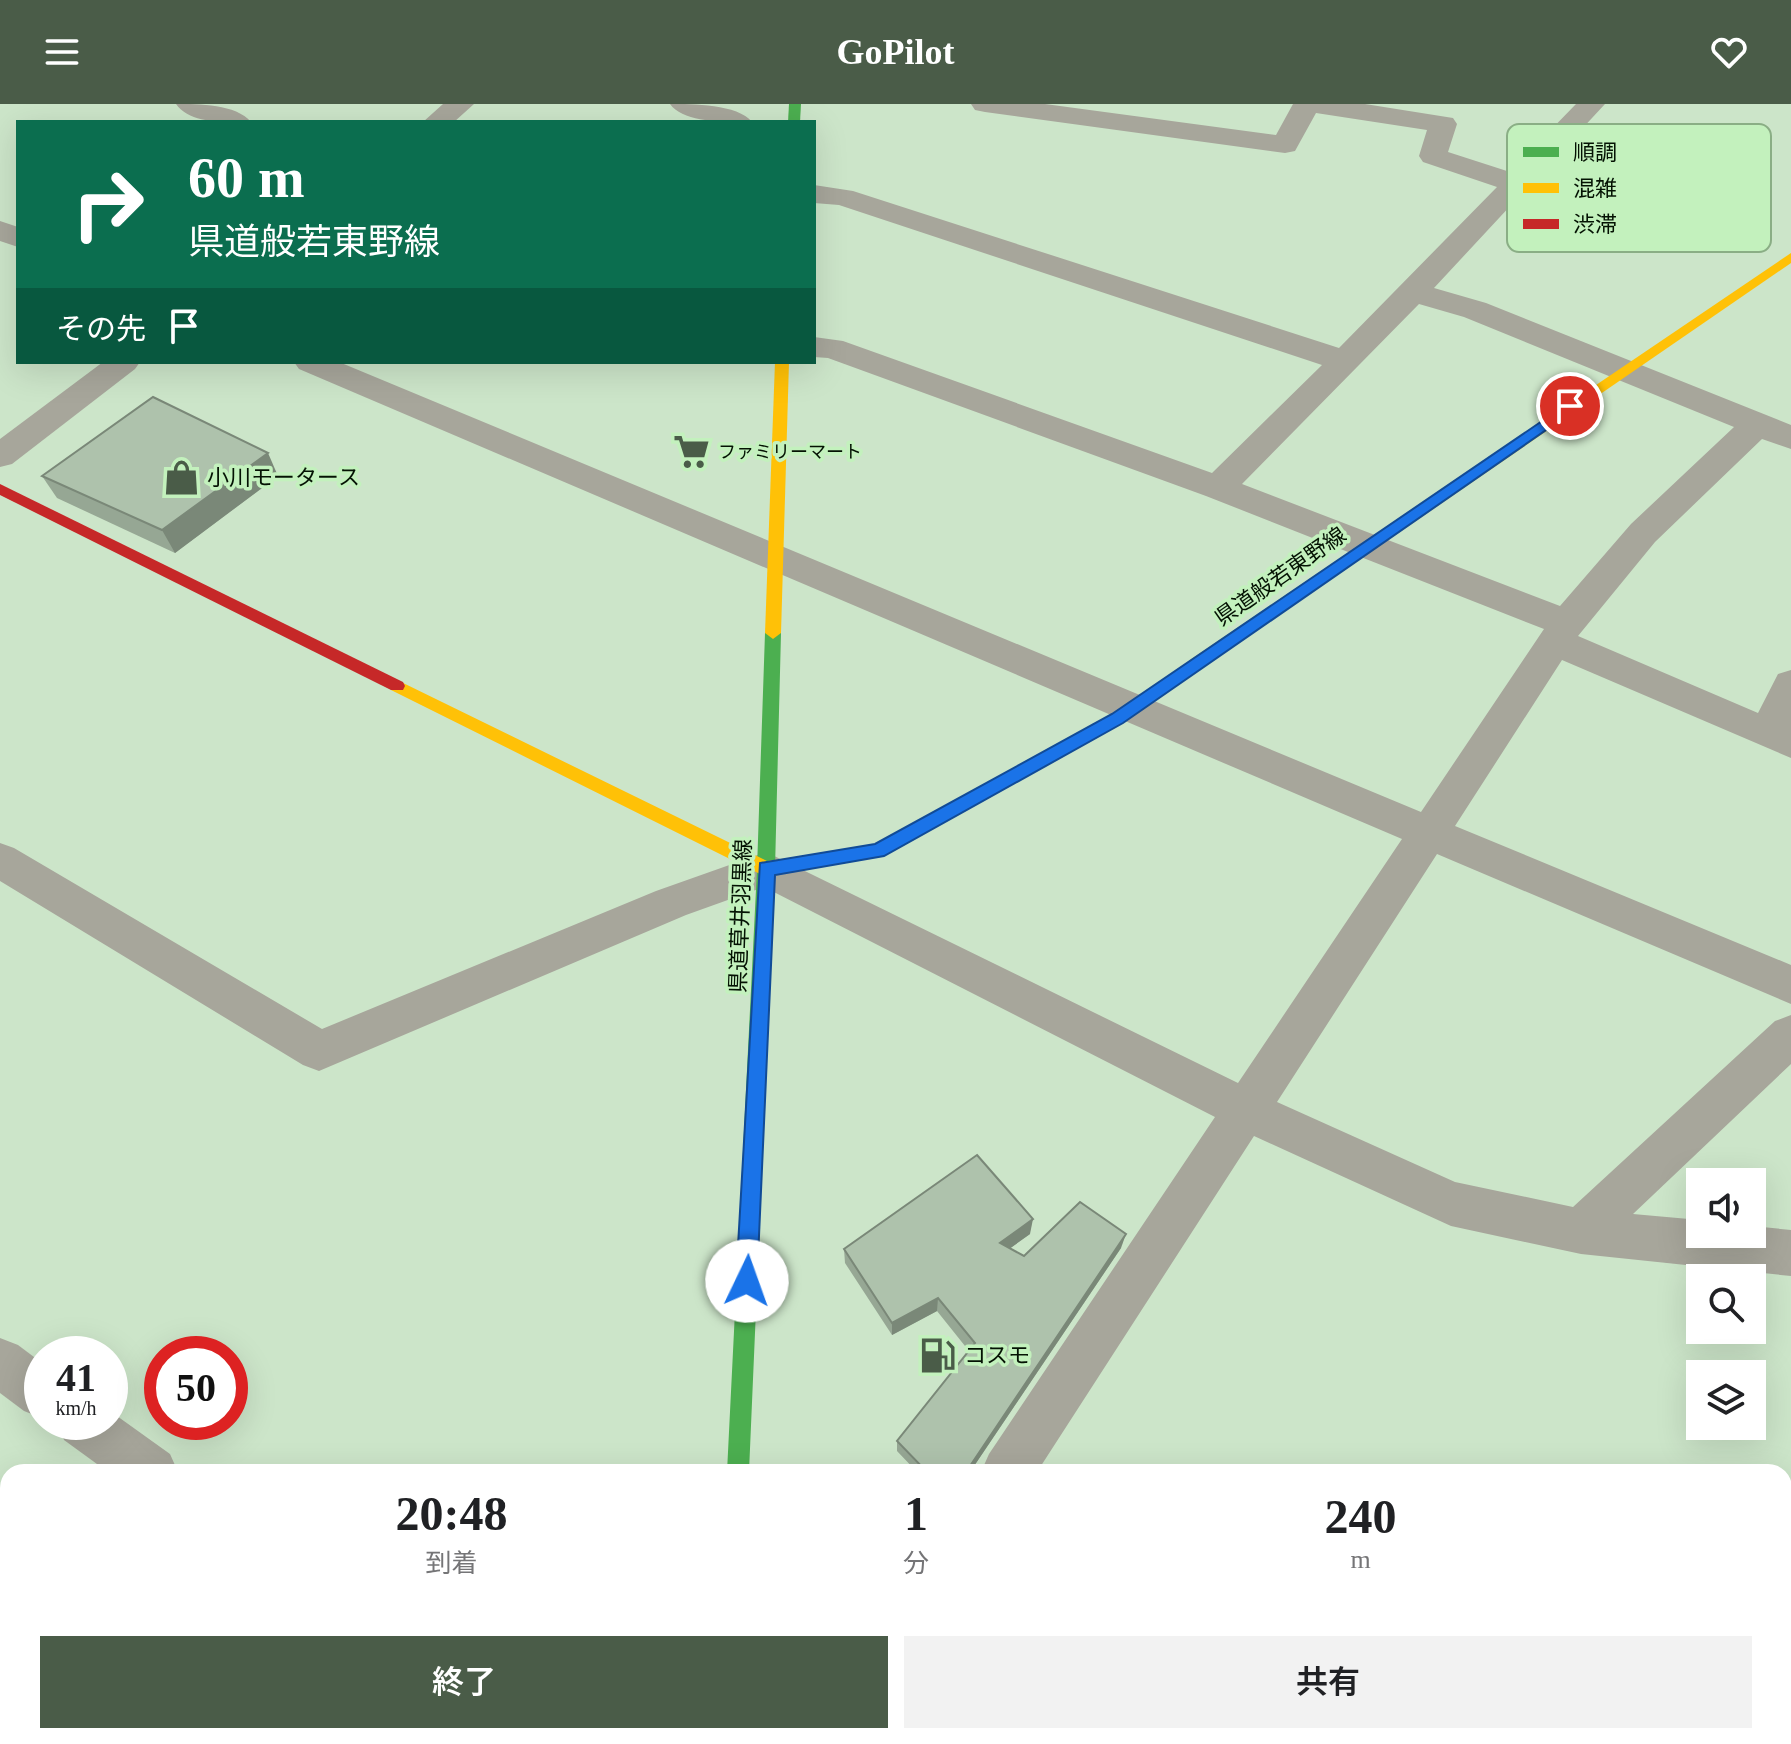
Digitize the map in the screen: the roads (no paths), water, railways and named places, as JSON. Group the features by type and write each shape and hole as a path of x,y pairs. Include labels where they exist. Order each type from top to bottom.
{"main road":[{"name":"県道般若東野線","path":"766,869 878,851 1131,709 1366,545 1791,257"},
{"name":"県道草井羽黒線","path":"738,1464 766,869 782,364"},
{"path":"0,489 766,869"}],"street":[{"path":"190,104 232,120"},
{"path":"440,120 460,104"},
{"path":"684,104 732,120"},
{"path":"985,104 1285,145 1309,104 1443,124 1433,156 1507,181"},
{"path":"1572,124 1591,104"},
{"path":"1218,488 1413,292 1507,191"},
{"path":"816,194 843,197 1344,361"},
{"path":"1413,292 1475,310 1774,432"},
{"path":"816,347 832,348 1366,545 1561,632 1779,738 1791,684"},
{"path":"0,456 121,364"},
{"path":"315,364 1791,985"},
{"path":"1014,1464 1244,1109 1561,632 1643,533 1774,432"},
{"path":"0,860 319,1051 671,903 766,869 1244,1109 1451,1204 1581,1231 1791,1253"},
{"path":"1581,1231 1791,1035"},
{"path":"0,1363 24,1380"},
{"path":"107,1440 141,1464"}],"place":[{"name":"ファミリーマート","path":"692,452"},
{"name":"小川モータース","path":"181,477"},
{"name":"コスモ","path":"938,1355"}]}
